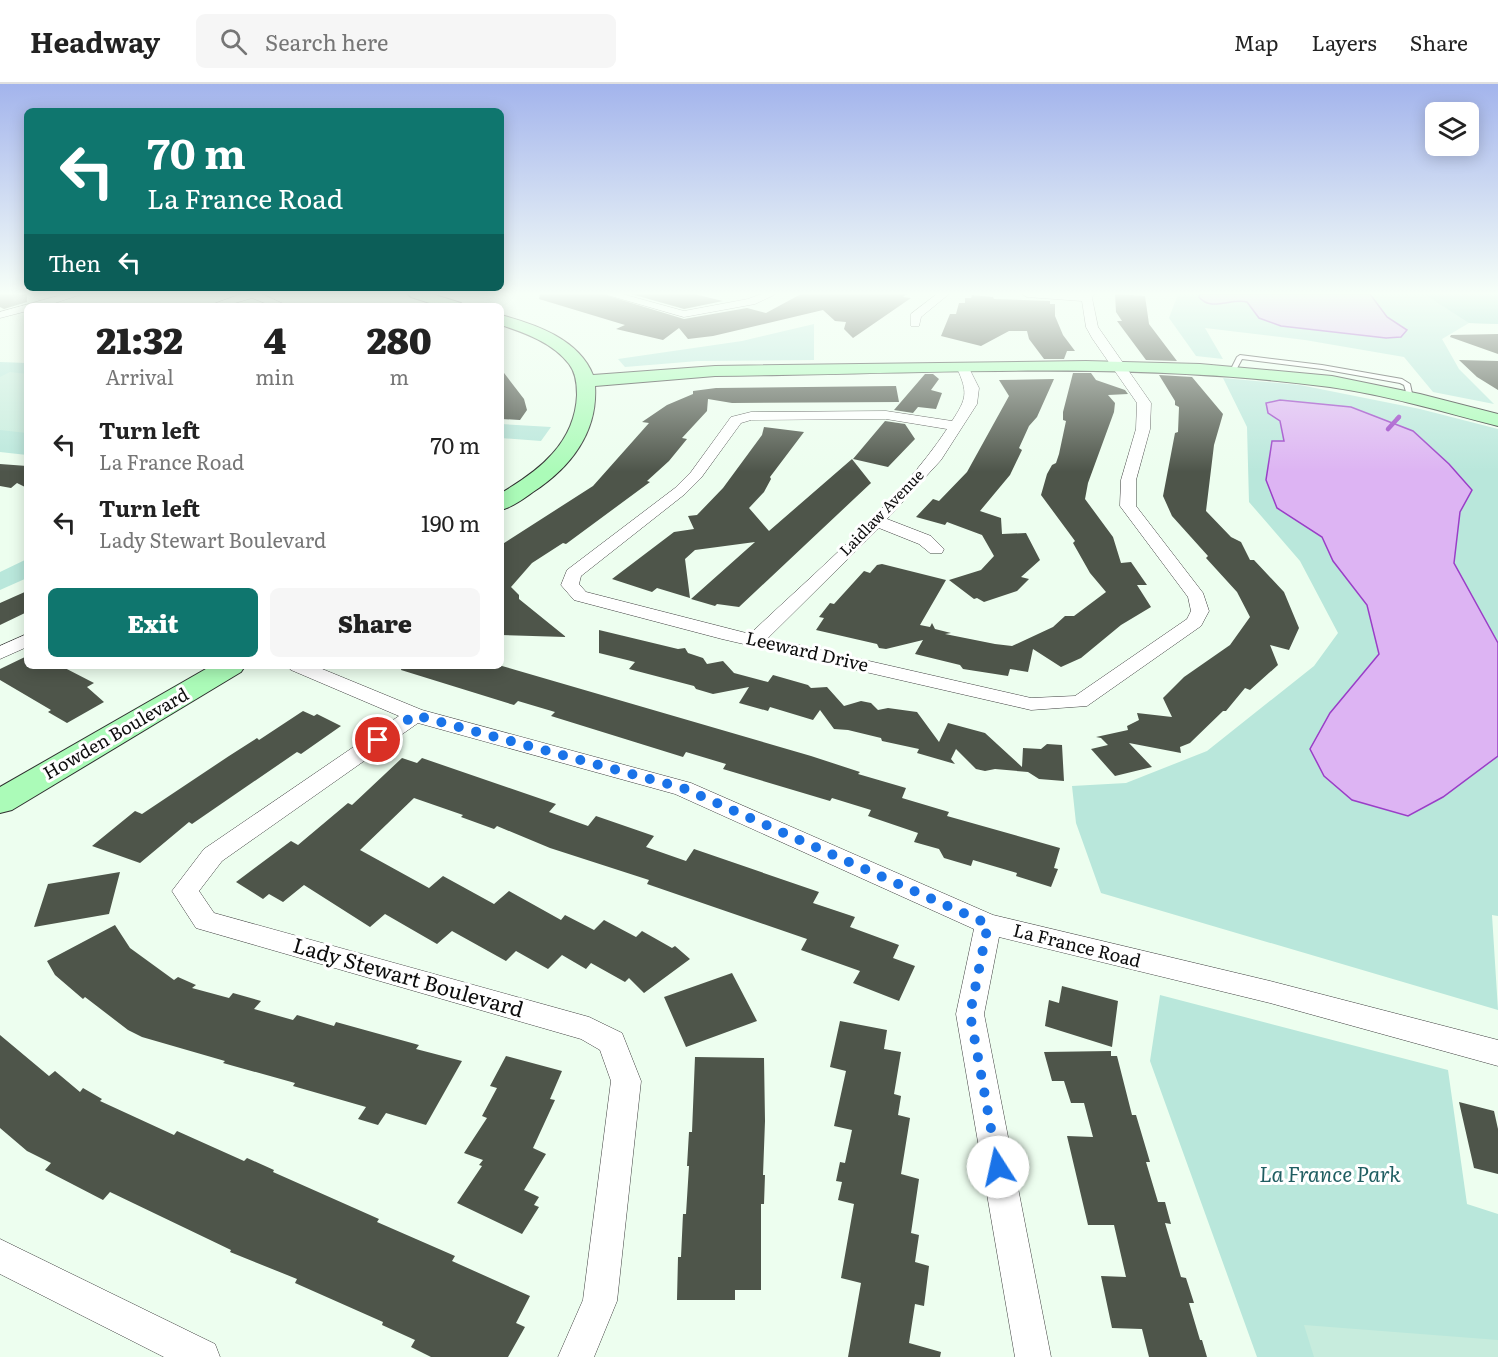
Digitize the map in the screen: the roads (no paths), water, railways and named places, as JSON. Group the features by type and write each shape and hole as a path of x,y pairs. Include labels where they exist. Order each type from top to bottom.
{"street":[{"path":"504,501 538,480 557,462 574,441 583,423 586,411 585,381 582,369 567,353"},
{"name":"Leeward Drive","path":"957,426 886,415 751,416 736,420 696,475 680,491 573,574 570,585 580,596 755,640 1031,704 1080,702 1194,622 1200,611 1197,597 1128,507 1126,493 1146,417 1144,403 1110,353"},
{"path":"585,381 685,372 1119,367 1233,371 1332,382 1410,398 1498,420"},
{"name":"Laidlaw Avenue","path":"755,640 877,521 936,457 970,404 972,388 963,368"},
{"path":"877,521 925,540 936,549"},
{"path":"0,652 24,641"},
{"name":"Howden Boulevard","path":"0,802 226,669"},
{"name":"La France Road","path":"305,669 415,715 683,788 988,924 1270,992 1498,1053"},
{"name":"Lady Stewart Boulevard","path":"415,715 213,855 185,891 205,921 589,1029 612,1042 626,1080 600,1301 576,1357"},
{"path":"988,924 970,1014 1033,1357"},
{"path":"0,1256 202,1357"}],"waterway":[{"path":"1388,429 1399,417 1397,419"}],"park label":[{"name":"La France Park","path":"1330,1175"}]}
